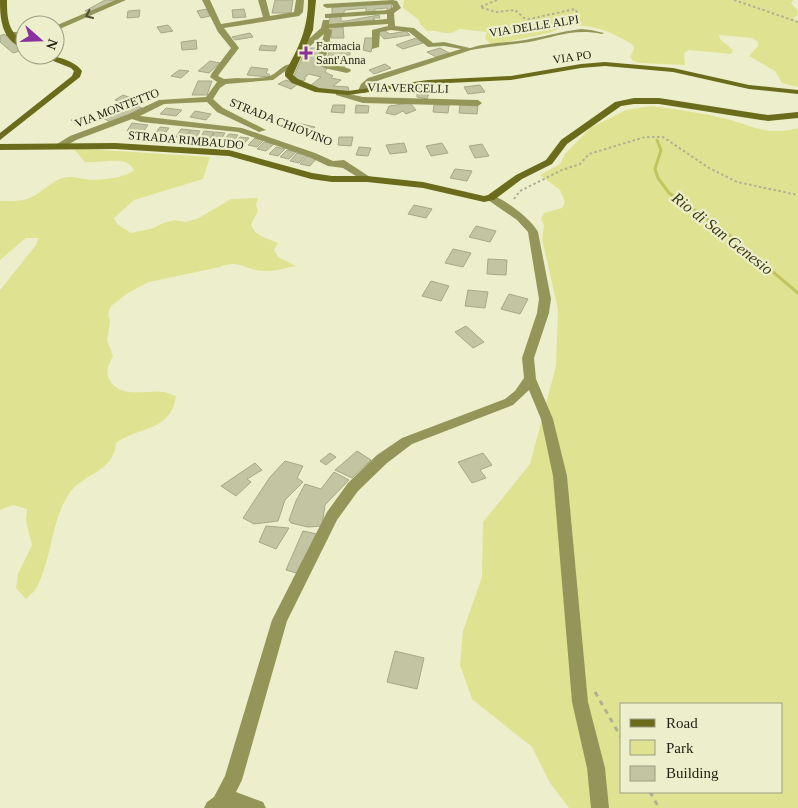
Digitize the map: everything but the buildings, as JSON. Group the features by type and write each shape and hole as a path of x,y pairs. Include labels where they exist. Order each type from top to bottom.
{"street":[{"path":"3,0 3,24 15,38"},
{"path":"65,25 122,0"},
{"path":"206,0 235,48 231,56 215,73 214,77 223,82"},
{"path":"262,0 267,18"},
{"path":"220,26 296,14 299,12 300,0"},
{"path":"209,99 217,86 223,82 273,78 286,66 292,67 304,47 312,20 312,0"},
{"path":"304,47 325,28 328,16 330,11 326,3 394,2 397,8 390,12 328,16"},
{"path":"374,48 376,30 392,24 390,12"},
{"name":"VIA DELLE ALPI","path":"325,28 392,24 411,30 432,45 470,49"},
{"path":"325,28 328,31 321,62 327,66 347,71"},
{"path":"10,34 15,34"},
{"name":"VIA DELLE ALPI","path":"362,91 364,86 371,80 470,49"},
{"path":"0,137 76,77 78,71 74,66 65,63"},
{"name":"VIA PO","path":"292,67 289,72 291,79 312,88 339,93 428,82 511,78 581,66 605,64 673,70 750,87 798,92"},
{"name":"VIA VERCELLI","path":"339,93 354,99 363,100 478,104"},
{"name":"VIA MONTETTO","path":"60,146 73,138 132,116 162,102 209,99"},
{"name":"STRADA CHIOVINO","path":"209,99 220,110 252,126 318,148 366,179"},
{"path":"600,808 596,768 580,702 560,476 547,419 530,379 528,358 543,313 545,299 533,232 523,220 494,201 518,177 549,162 564,142 618,104 634,101 659,101 768,118 798,115"},
{"name":"STRADA CHIOVINO","path":"132,116 141,119 239,130 312,155 331,164 346,165"},
{"name":"STRADA RIMBAUDO","path":"0,147 115,146 228,153 311,176 423,185 494,201"},
{"path":"218,804 234,780 280,620 332,516 353,487 382,459 407,441 509,402 519,394 530,379"},
{"path":"218,804 237,800 243,805 257,808"}],"lane":[{"name":"VIA DELLE ALPI","path":"470,49 519,42 570,30 590,29 602,33"}],"path":[{"path":"497,0 480,8 496,12 515,10 524,18 533,19 565,9 575,9 578,13 577,21 570,27"},
{"path":"734,0 798,22"},
{"path":"494,201 512,201 520,191 562,170 580,164 589,154 645,137 663,137 709,168 737,182 798,195"},
{"path":"590,684 620,736"},
{"path":"651,793 659,808"}],"green space":[{"path":"404,0 794,0 791,3 798,11 797,16 793,18 798,23 798,87 782,83 775,71 749,56 758,46 758,42 752,38 719,35 720,39 733,50 731,54 689,50 684,53 685,65 640,63 633,61 630,57 634,49 633,45 618,36 593,27 564,26 551,32 490,44 485,38 487,32 459,29 451,33 427,31 420,24 419,20 403,8"},
{"path":"651,106 708,115 770,131 798,128 798,808 569,808 550,783 532,747 472,699 460,665 463,631 482,577 483,522 530,464 556,366 558,309 542,239 544,225 541,219 544,213 562,208 565,202 560,190 540,175 560,164 565,154 590,128 626,110"},
{"path":"73,148 210,157 203,179 134,200 114,218 117,224 131,233 154,228 175,220 185,222 197,219 231,199 258,198 256,205 258,211 251,224 253,228 262,236 278,243 274,250 278,257 296,266 267,271 237,264 227,265 149,282 128,293 111,306 108,314 110,322 107,340 113,356 107,370 109,379 114,385 126,392 157,391 176,396 173,408 168,416 153,427 116,443 110,461 82,481 69,494 63,504 55,527 43,574 36,589 26,599 16,588 18,574 32,545 26,521 27,509 13,505 0,510 0,290 36,245 38,238 26,238 0,260 0,201 33,197 63,178 103,179 120,176 134,170 125,162 119,161 85,162"}],"waterway":[{"name":"Rio di San Genesio","path":"657,140 661,150 655,169 658,178 669,193 723,230 798,293"}],"place":[{"name":"Farmacia Sant'Anna","path":"306,53"}]}
